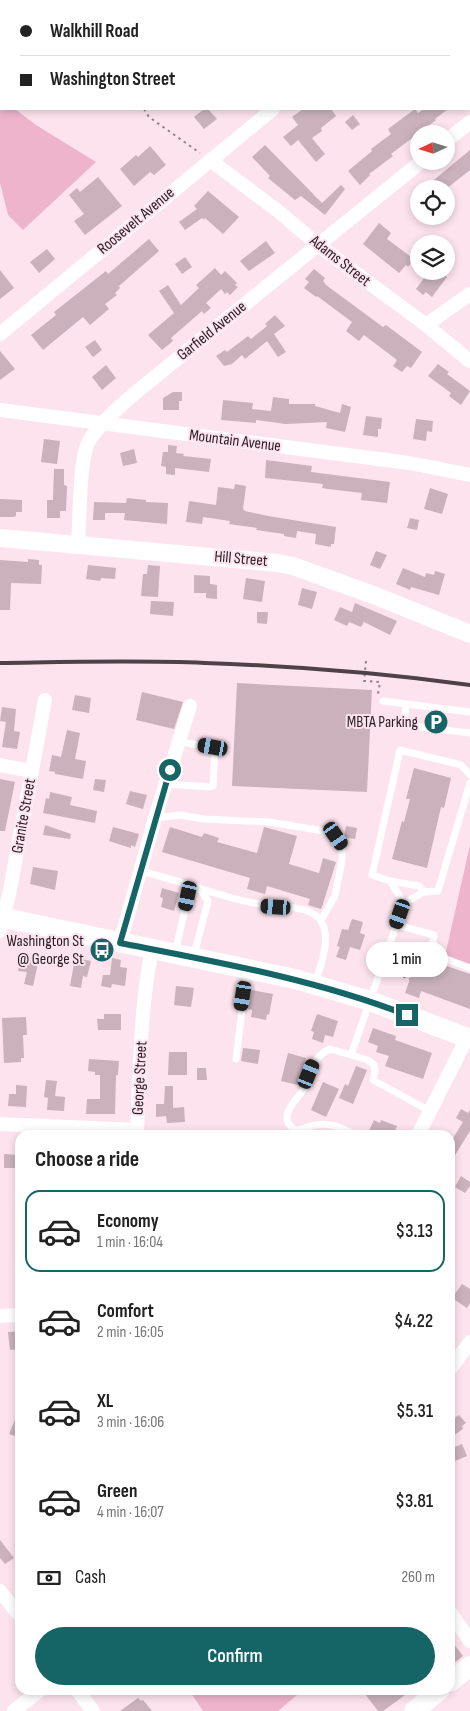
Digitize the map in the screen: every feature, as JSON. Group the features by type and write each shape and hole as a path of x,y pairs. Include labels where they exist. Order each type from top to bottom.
{"main road":[{"path":"1,922 152,949 314,984 370,1001 469,1038"},
{"path":"455,1678 470,1666"},
{"path":"416,1710 434,1695"}],"street":[{"name":"Roosevelt Avenue","path":"0,334 271,110"},
{"path":"455,134 470,122"},
{"name":"Adams Street","path":"210,160 470,361"},
{"name":"Garfield Avenue","path":"78,544 83,465 88,442 103,424 140,389 411,170"},
{"path":"426,326 470,294"},
{"name":"Mountain Avenue","path":"0,410 409,463 470,475"},
{"name":"Hill Street","path":"0,538 278,563 293,566 470,634"},
{"name":"Granite Street","path":"1,922 10,890 45,700"},
{"path":"120,943 155,818 190,706"},
{"path":"0,765 32,771"},
{"name":"George Street","path":"0,1124 137,1130 143,1022 152,949"},
{"path":"420,1130 469,1038"},
{"path":"0,1316 15,1315"},
{"path":"455,1363 470,1342"},
{"path":"0,1591 15,1610"},
{"path":"455,1619 470,1641"},
{"path":"14,1711 34,1695"},
{"path":"81,1695 93,1711"}],"lane":[{"path":"384,701 470,712"},
{"path":"406,704 404,725 470,734"},
{"path":"166,784 212,786 215,750 213,747 179,742"},
{"path":"424,892 419,886 390,881 372,875 400,750 461,765 470,775"},
{"path":"352,1056 404,903 424,892 438,891 470,783"},
{"path":"155,818 180,815 204,819 269,822 318,830 336,836 342,845 342,860 335,896 321,920"},
{"path":"140,871 260,906 309,911 321,920 326,933 314,984"},
{"path":"390,881 404,903"},
{"path":"184,956 208,901 200,887"},
{"path":"184,956 188,896 200,887"},
{"path":"397,925 434,935 432,945 437,954 470,968"},
{"path":"236,1059 247,969"},
{"path":"346,1130 337,1125 327,1124 295,1130 286,1119 289,1108 306,1084 316,1059 321,1053 330,1049 368,1060 374,1065 373,1080 430,1111"}],"path":[{"path":"145,110 149,116 210,160"},
{"path":"366,661 364,681 380,682 378,700 384,701"},
{"path":"404,976 413,946"},
{"path":"408,948 429,956"},
{"path":"381,968 410,978"}],"shaded area":[{"path":"0,110 16,110 36,125 96,162 23,230 8,215 0,183"},
{"path":"470,845 470,965 445,956"},
{"path":"192,1695 297,1695 278,1711 203,1711"}],"building":[{"path":"203,110 209,110 217,119 204,129 194,117"},
{"path":"302,110 332,110 336,116 321,128 322,131 312,138 325,154 316,162 298,140 291,146 283,137 298,125 292,117"},
{"path":"414,110 418,113 422,110 447,110 429,125 410,125 410,140 391,154 393,156 369,174 360,185 348,171 372,151 371,149 391,134 388,129"},
{"path":"353,115 360,124 352,130 345,122"},
{"path":"265,145 322,203 341,185 345,189 325,215 301,196 295,200 268,178 270,176 252,157"},
{"path":"150,146 166,165 154,175 150,172 134,186 120,169"},
{"path":"470,150 470,170 455,182 455,180 434,180 446,170 455,170 455,162"},
{"path":"98,177 122,206 85,235 74,221 84,214 69,195 77,188 80,192"},
{"path":"208,191 239,217 223,234 205,218 204,220 202,218 185,230 179,222 197,209 194,206"},
{"path":"379,223 391,233 387,239 410,256 410,264 408,267 406,265 399,273 363,244"},
{"path":"149,239 159,251 119,286 120,288 115,293 117,295 105,304 109,309 90,325 83,317 43,350 31,335 56,315 54,312 106,271 108,274"},
{"path":"266,241 275,253 249,271 240,261"},
{"path":"47,249 55,259 39,273 30,262"},
{"path":"185,257 192,267 182,274 175,264"},
{"path":"215,268 221,275 225,271 237,283 235,285 238,287 230,295 227,292 225,294 221,289 206,303 211,308 204,314 202,311 171,338 173,341 162,350 148,335 174,313 159,291 168,285 181,305 199,288 196,285"},
{"path":"314,269 325,278 323,281 326,285 383,327 386,325 422,352 411,368 407,366 402,372 393,366 397,360 364,335 359,341 346,331 352,322 304,288 309,282 305,279"},
{"path":"0,270 14,288 0,299"},
{"path":"422,280 445,280 432,297 426,292 423,295 416,289"},
{"path":"275,315 285,326 274,334 286,352 278,357 267,341 245,359 242,355 232,364 224,366 216,356 225,350 227,352 248,336 251,339 267,326 265,324"},
{"path":"95,340 102,350 93,357 85,347"},
{"path":"0,351 15,369 0,380"},
{"path":"438,364 449,372 447,374 470,391 461,405 449,396 451,393 428,376"},
{"path":"106,365 116,378 102,390 92,377"},
{"path":"173,392 182,392 179,410 163,410 163,398"},
{"path":"273,397 289,399 289,404 315,404 315,406 340,413 342,404 351,407 345,432 326,428 327,422 286,424 256,420 256,423 221,420 223,400 253,403 252,409 271,411"},
{"path":"366,416 382,418 381,429 378,429 378,437 363,435"},
{"path":"416,419 433,421 432,432 427,431 426,441 413,439"},
{"path":"44,439 60,441 57,464 41,462"},
{"path":"168,445 177,446 176,453 184,454 183,456 211,459 209,472 175,468 175,475 166,474 166,467 161,466 163,452 168,452"},
{"path":"134,449 137,463 123,466 120,453"},
{"path":"266,460 312,466 311,472 390,482 387,503 361,500 362,493 322,488 323,484 265,478"},
{"path":"54,469 64,469 64,485 67,486 66,511 60,511 60,518 47,518 47,500 53,500"},
{"path":"235,484 246,486 243,509 245,511 336,527 334,544 331,544 331,547 315,544 316,534 297,531 296,538 284,536 284,534 256,530 257,528 229,524 230,521 203,517 202,524 186,522 189,501 216,505 218,487 234,489"},
{"path":"430,488 448,494 442,514 424,509"},
{"path":"127,498 146,500 146,502 168,503 167,524 124,520 125,513 105,513 105,520 93,520 94,502 126,503"},
{"path":"0,499 22,500 22,512 16,512 16,516 13,517 0,517"},
{"path":"410,518 419,520 417,530 407,528"},
{"path":"376,551 387,555 380,569 370,565"},
{"path":"28,559 39,560 39,565 42,565 41,584 11,583 10,610 0,610 0,560 28,562"},
{"path":"88,565 116,568 115,579 101,578 100,581 86,579"},
{"path":"148,565 160,566 158,597 141,596 143,574 147,574"},
{"path":"403,568 425,577 426,573 434,575 435,571 445,574 439,595 411,587 410,590 396,584"},
{"path":"194,575 210,576 210,584 217,585 217,599 206,598 206,593 194,593"},
{"path":"246,578 265,581 262,602 243,599"},
{"path":"302,588 317,592 312,609 298,605"},
{"path":"151,601 174,602 173,616 150,614"},
{"path":"355,603 397,621 390,635 364,622 361,627 349,622 347,626 334,620 340,607 352,612"},
{"path":"257,612 268,612 267,624 257,623"},
{"path":"237,683 372,690 367,792 232,786"},
{"path":"142,692 183,702 174,729 136,720"},
{"path":"75,695 91,698 89,713 72,710"},
{"path":"2,707 16,709 14,731 20,732 17,749 2,747 6,722 0,721"},
{"path":"67,730 80,733 75,759 86,761 83,779 55,774 55,772 49,771 52,755 61,757"},
{"path":"414,768 451,778 444,808 441,807 427,868 392,859 410,799 406,799"},
{"path":"0,779 15,782 5,831 0,831"},
{"path":"95,779 106,780 104,792 93,790"},
{"path":"130,791 147,795 143,809 126,804"},
{"path":"50,792 72,797 70,805 97,811 95,823 43,813 46,798 49,799"},
{"path":"45,825 71,834 70,839 43,835"},
{"path":"346,826 357,828 355,839 344,837"},
{"path":"113,827 139,834 135,847 131,845 131,848 109,841"},
{"path":"170,827 202,837 204,833 219,838 217,842 257,853 264,827 297,836 289,864 319,873 323,858 336,862 321,909 308,905 310,899 267,886 265,894 247,889 250,878 162,852"},
{"path":"33,867 58,871 55,890 30,884"},
{"path":"162,888 179,893 174,911 161,907 163,898 160,897"},
{"path":"352,919 363,922 360,933 365,935 360,950 350,947 346,960 336,957 340,947 337,946 342,929 348,930"},
{"path":"21,955 39,959 33,986 24,984 27,972 18,971"},
{"path":"418,956 470,974 470,1009 421,991 419,998 405,993"},
{"path":"75,958 91,961 87,977 83,976 81,988 70,986"},
{"path":"112,958 121,960 120,967 127,968 125,986 112,984 111,988 101,986 103,975 110,975"},
{"path":"176,986 194,988 191,1007 174,1005"},
{"path":"252,990 273,994 269,1015 267,1014 266,1020 251,1017 252,1010 248,1009"},
{"path":"104,1014 121,1014 121,1030 98,1030 97,1019 104,1019"},
{"path":"317,1014 338,1021 333,1037 325,1035 323,1043 312,1039 314,1032 311,1031"},
{"path":"26,1017 27,1035 23,1035 24,1058 21,1058 21,1062 4,1063 2,1018"},
{"path":"373,1028 396,1036 395,1040 432,1053 423,1079 385,1066 389,1056 376,1052 378,1046 368,1042"},
{"path":"243,1048 260,1050 258,1064 241,1061"},
{"path":"169,1052 187,1052 187,1075 168,1075"},
{"path":"288,1053 306,1058 298,1085 281,1081"},
{"path":"89,1059 119,1061 118,1075 116,1075 115,1114 86,1114 87,1099 100,1099 100,1075 95,1075 95,1072 88,1071"},
{"path":"356,1066 367,1070 353,1104 339,1098 345,1084 348,1086"},
{"path":"197,1068 206,1068 207,1080 197,1080"},
{"path":"46,1080 57,1081 55,1096 65,1097 64,1111 47,1110 48,1098 44,1097"},
{"path":"323,1082 339,1089 326,1117 311,1110"},
{"path":"16,1085 27,1086 26,1107 8,1106 9,1094 16,1094"},
{"path":"165,1086 173,1086 173,1108 184,1107 185,1122 167,1123 166,1116 156,1117 156,1104 164,1104"},
{"path":"461,1109 468,1113 470,1110 470,1131 455,1155 455,1135 463,1122 456,1118"},
{"path":"374,1120 380,1123 381,1120 397,1126 395,1130 369,1130"},
{"path":"4,1154 15,1155 15,1168 4,1168"},
{"path":"461,1176 470,1182 470,1186 465,1193 455,1187"},
{"path":"462,1284 470,1289 470,1303 467,1308 455,1300 455,1294"},
{"path":"15,1331 15,1350 10,1350 8,1332"},
{"path":"459,1415 466,1423 462,1426 463,1429 455,1435 455,1418"},
{"path":"15,1420 15,1436 9,1434"},
{"path":"462,1444 467,1456 455,1461 455,1447"},
{"path":"0,1540 14,1558 5,1564 0,1558"},
{"path":"455,1646 463,1656 455,1662"},
{"path":"366,1695 405,1695 383,1711 378,1711"},
{"path":"138,1698 141,1701 143,1700 152,1711 120,1711"}],"railway":[{"path":"0,663 128,661 238,664 371,674 470,685"}],"place":[{"name":"MBTA Parking","path":"436,722"},
{"name":"Washington St @ George St","path":"102,950"}],"route":[{"path":"170,770 120,943 295,979 370,1001 407,1015"}]}
